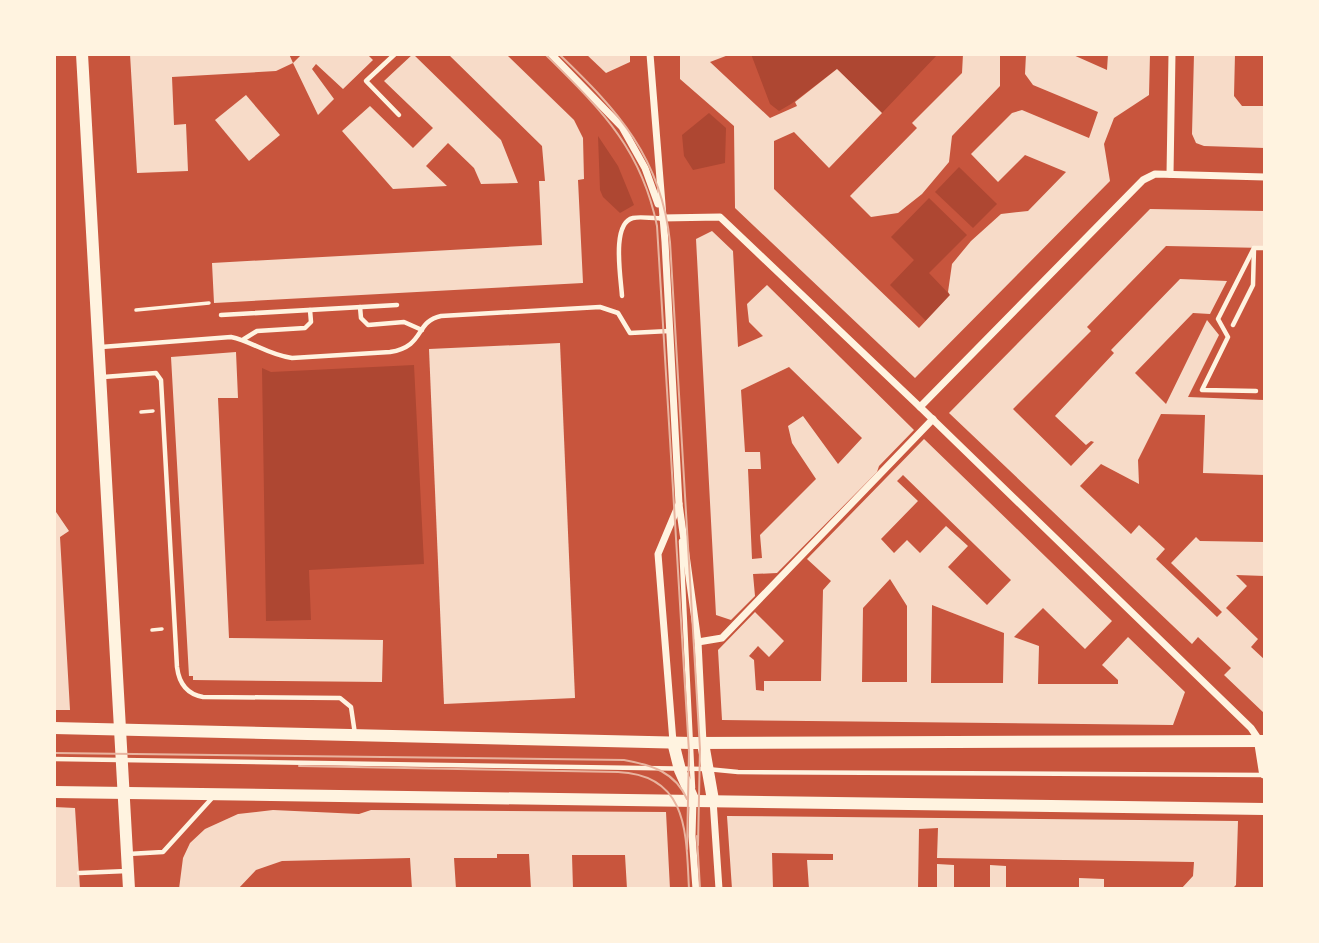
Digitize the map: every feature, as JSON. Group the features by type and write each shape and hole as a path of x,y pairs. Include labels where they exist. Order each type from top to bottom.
{"main road":[{"path":"82,54 129,889"},
{"path":"54,728 697,743 1263,743 1265,774"},
{"path":"673,742 686,770 693,799"},
{"path":"697,743 707,769 713,800"},
{"path":"54,792 1265,809"}],"street":[{"path":"551,54 622,127 645,169 662,218"},
{"path":"1170,174 1172,54"},
{"path":"650,57 665,242 679,503 698,642 697,743"},
{"path":"920,407 1143,180 1155,174 1265,177"},
{"path":"662,218 719,217 933,419 1251,728 1263,743"},
{"path":"698,642 722,638 933,419"},
{"path":"673,742 658,554 679,503"},
{"path":"693,799 692,836 696,889"},
{"path":"713,800 719,889"}],"lane":[{"path":"395,54 366,81 399,115"},
{"path":"622,296 619,238 623,225 633,218 662,218"},
{"path":"1254,248 1263,248"},
{"path":"1233,325 1253,285 1254,248"},
{"path":"1254,248 1218,319 1228,337 1202,390 1256,391"},
{"path":"221,315 397,305"},
{"path":"360,307 361,318 368,325 404,322 422,330"},
{"path":"99,348 231,338 243,340 276,356 292,358 390,352 413,344 429,320 440,316 600,307 618,313 630,333 669,331"},
{"path":"243,340 257,331 305,328 311,322 310,310"},
{"path":"100,378 156,373 161,380 177,667 182,685 191,693 203,697 340,698 351,707 356,735"},
{"path":"679,503 697,743 686,770"},
{"path":"54,759 707,769 738,772 1265,774"},
{"path":"127,854 163,852 215,794"},
{"path":"79,873 128,871"}],"path":[{"path":"136,310 209,303"}],"shaded area":[{"path":"751,54 938,54 882,113 837,69 779,111 770,104"},
{"path":"709,113 726,128 725,163 693,170 684,156 682,135"},
{"path":"598,136 618,166 634,205 620,213 603,197 600,190"},
{"path":"959,167 997,204 973,228 935,192"},
{"path":"929,198 967,235 929,273 950,295 926,321 890,285 914,260 891,237"},
{"path":"414,365 424,564 309,570 311,620 266,621 262,368 271,372"}],"building":[{"path":"130,54 289,54 293,63 276,71 172,77 174,125 186,124 188,171 137,173"},
{"path":"302,54 367,54 373,60 343,89 316,64 312,69 334,99 318,115 293,63"},
{"path":"413,54 501,140 518,183 481,184 474,168 448,143 426,166 447,186 393,189 342,131 370,106 413,148 433,128 384,81"},
{"path":"448,54 506,54 574,120 583,138 584,179 578,180 583,283 214,303 212,263 542,245 539,181 545,181 542,146"},
{"path":"586,54 630,54 630,62 606,73"},
{"path":"680,54 731,54 710,62 770,118 797,106 795,102 837,69 882,113 829,168 794,132 774,141 774,189 919,328 950,295 948,292 952,264 971,241 1001,214 1028,211 1066,172 1025,155 998,182 971,154 1012,113 1022,110 1089,138 1098,112 1033,85 1025,74 1026,54 1071,54 1107,70 1108,54 1150,54 1149,95 1114,118 1104,144 1110,181 915,378 735,208 734,126 680,79"},
{"path":"963,54 1000,54 1000,86 952,136 949,162 922,194 898,213 871,217 850,196 917,128 912,123 962,73"},
{"path":"1194,54 1235,54 1234,96 1242,106 1265,106 1265,148 1204,146 1196,143 1192,134"},
{"path":"246,95 280,135 249,161 215,120"},
{"path":"1150,209 1265,211 1265,248 1166,246 1087,327 1091,331 1013,409 1071,466 1094,442 1086,445 1055,416 1114,353 1111,350 1180,279 1227,281 1210,314 1193,313 1135,373 1166,404 1207,320 1219,335 1188,397 1264,400 1265,475 1203,473 1205,415 1161,414 1138,460 1139,484 1101,464 1080,486 1131,534 1139,525 1165,549 1156,559 1217,617 1222,612 1171,563 1196,537 1200,541 1265,542 1265,576 1236,575 1247,586 1226,608 1258,639 1251,647 1265,660 1265,714 1224,675 1231,668 1198,637 1192,644 949,413"},
{"path":"712,231 733,251 738,347 763,336 749,322 747,304 767,285 914,430 879,466 877,472 777,573 753,574 755,596 731,620 716,615 696,239","holes":["789,367 862,438 838,464 803,416 788,426 792,443 816,479 760,535 762,558 752,559 748,469 761,469 760,452 745,452 741,390"]},
{"path":"560,343 575,698 444,704 429,349"},
{"path":"236,352 238,398 218,398 229,638 383,640 382,682 193,680 193,676 189,676 171,357"},
{"path":"924,439 1112,621 1085,649 1043,608 1014,637 1039,646 1038,684 1118,684 1118,680 1102,665 1128,637 1185,692 1173,725 722,720 718,650 755,612 784,641 769,657 758,646 749,656 754,660 756,690 764,691 764,681 821,681 823,590 831,581 807,559","holes":["903,475 1011,580 987,605 948,567 968,546 946,526 920,553 907,540 894,553 881,539 918,501 897,481","890,579 907,606 907,682 862,682 863,608","932,605 1004,633 1003,683 931,683"]},
{"path":"54,509 69,531 60,537 70,710 54,710"},
{"path":"54,807 75,808 80,889 54,889"},
{"path":"273,810 359,814 371,810 666,812 670,889 627,889 625,855 572,855 573,889 531,889 529,854 497,854 497,858 454,858 456,889 412,889 410,858 282,861 256,870 238,889 179,889 183,858 190,843 205,829 238,814"},
{"path":"727,816 1238,821 1236,885 1232,889 1181,889 1193,876 1194,862 937,858 938,828 919,829 918,889 809,889 807,860 833,860 833,854 772,853 773,889 732,889"},
{"path":"937,864 954,865 954,889 937,889"},
{"path":"990,865 1006,866 1006,889 990,889"},
{"path":"1079,878 1104,879 1104,889 1079,889"}],"tram line":[{"path":"545,54 616,131 640,174 657,226 689,752 687,849"},
{"path":"559,54 600,95 633,137 657,185 665,212 670,242 700,749 698,845"},
{"path":"54,753 624,760 662,771 676,782 687,799"},
{"path":"299,766 618,772 641,776 659,784 671,796 679,811 687,848 689,889"},
{"path":"697,836 700,889"}]}
